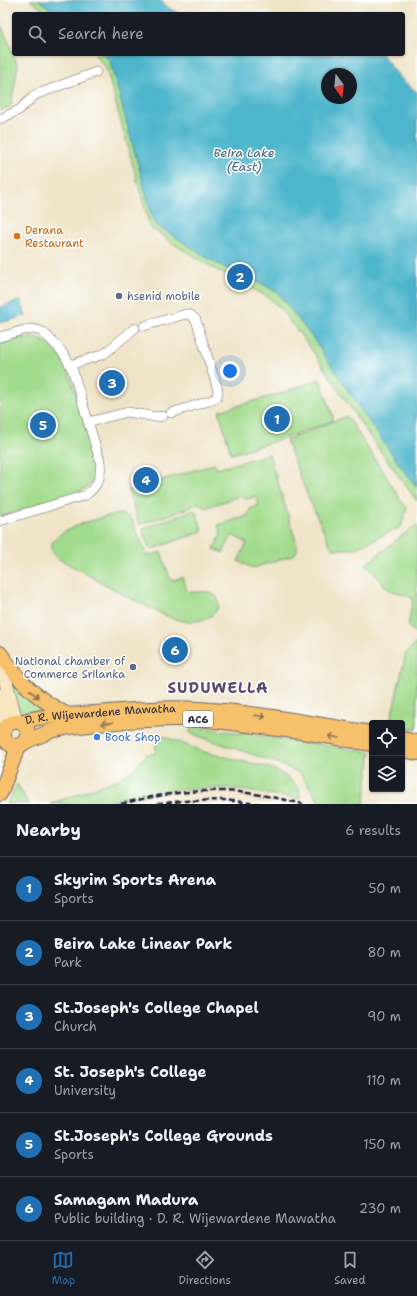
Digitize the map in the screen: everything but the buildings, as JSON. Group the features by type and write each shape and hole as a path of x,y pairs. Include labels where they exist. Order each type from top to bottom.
{"main road":[{"path":"0,653 12,672 38,698 68,715"},
{"path":"0,658 11,727 10,744 22,743"},
{"path":"0,689 11,727 0,752"},
{"name":"D. R. Wijewardene Mawatha","path":"11,727 35,718 124,710 170,708 198,709 309,733 369,743"},
{"name":"D. R. Wijewardene Mawatha","path":"22,743 51,731 125,721 171,719 240,719 369,733"},
{"path":"0,794 22,743 28,733 27,728 11,727"},
{"path":"405,740 417,742"},
{"path":"405,751 417,753"}],"street":[{"path":"0,119 19,110 35,95 96,72"},
{"path":"70,365 104,354 140,327 186,314 191,315 196,320 218,390 217,397 212,400 156,417 128,412 88,422"},
{"path":"0,337 24,330 34,329 43,332 59,348 70,365 101,469 95,488 86,495 0,521"}],"green space":[{"path":"30,0 39,0 55,12 45,12"},
{"path":"0,22 12,51 12,56 14,56 18,65 11,106 0,111"},
{"path":"96,56 105,56 110,61 154,223 209,259 234,272 265,285 279,294 320,347 402,468 417,487 417,501 368,434 310,347 277,305 268,297 209,266 150,227 106,68"},
{"path":"33,337 47,343 64,360 73,384 97,466 93,480 81,491 0,517 0,344 21,338"},
{"path":"320,379 333,416 332,421 279,440 231,454 219,411 279,394"},
{"path":"347,416 407,509 401,527 354,549 332,549 306,492 286,440"},
{"path":"269,454 297,545 297,551 294,555 253,568 238,561 247,543 232,535 223,553 214,549 221,534 218,525 247,516 251,508 259,505 256,496 247,499 240,496 204,508 201,504 197,503 189,508 139,524 128,490 215,464 217,469"},
{"path":"194,510 202,529 201,532 153,549 149,547 143,531 144,528"},
{"path":"120,514 130,517 132,520 147,556 161,552 171,581 182,577 189,592 207,592 217,597 219,605 212,615 205,619 195,621 184,621 171,618 128,597 61,560 52,551 52,543 59,535 71,528 99,518"},
{"path":"417,524 417,635 408,626 413,598 388,589 366,564"},
{"path":"417,642 417,730 405,728 405,720 391,720 406,653"},
{"path":"11,680 52,710 19,713"},
{"path":"191,726 369,752 369,767 364,804 327,804 319,802 300,773 277,763 190,733"},
{"path":"158,734 204,752 271,768 287,777 299,789 300,799 228,788 183,789 128,798 104,804 50,804 119,779 135,768 147,754 155,754"},
{"path":"17,784 29,804 6,804"}],"water":[{"path":"39,0 160,0 167,7 176,12 55,12"},
{"name":"Beira Lake (East)","path":"105,56 383,56 406,83 417,92 417,487 368,420 314,340 279,294 265,285 234,272 209,259 154,223 110,61"},
{"path":"21,300 26,316 0,323 0,307"}],"railway":[{"path":"121,804 146,798 198,791 254,794 303,804"},
{"path":"157,804 184,801 224,800 260,804"}],"place":[{"name":"Derana Restaurant","path":"17,236"},
{"name":"Beira Lake Linear Park","path":"240,277"},
{"name":"hsenid mobile","path":"119,296"},
{"name":"St.Joseph's College Chapel","path":"112,383"},
{"name":"Skyrim Sports Arena","path":"277,419"},
{"name":"St.Joseph's College Grounds","path":"43,425"},
{"name":"St. Joseph's College","path":"146,480"},
{"name":"Samagam Madura","path":"175,650"},
{"name":"National chamber of Commerce Srilanka","path":"133,667"},
{"name":"Book Shop","path":"97,737"}],"district":[{"name":"SUDUWELLA","path":"218,688"}]}
